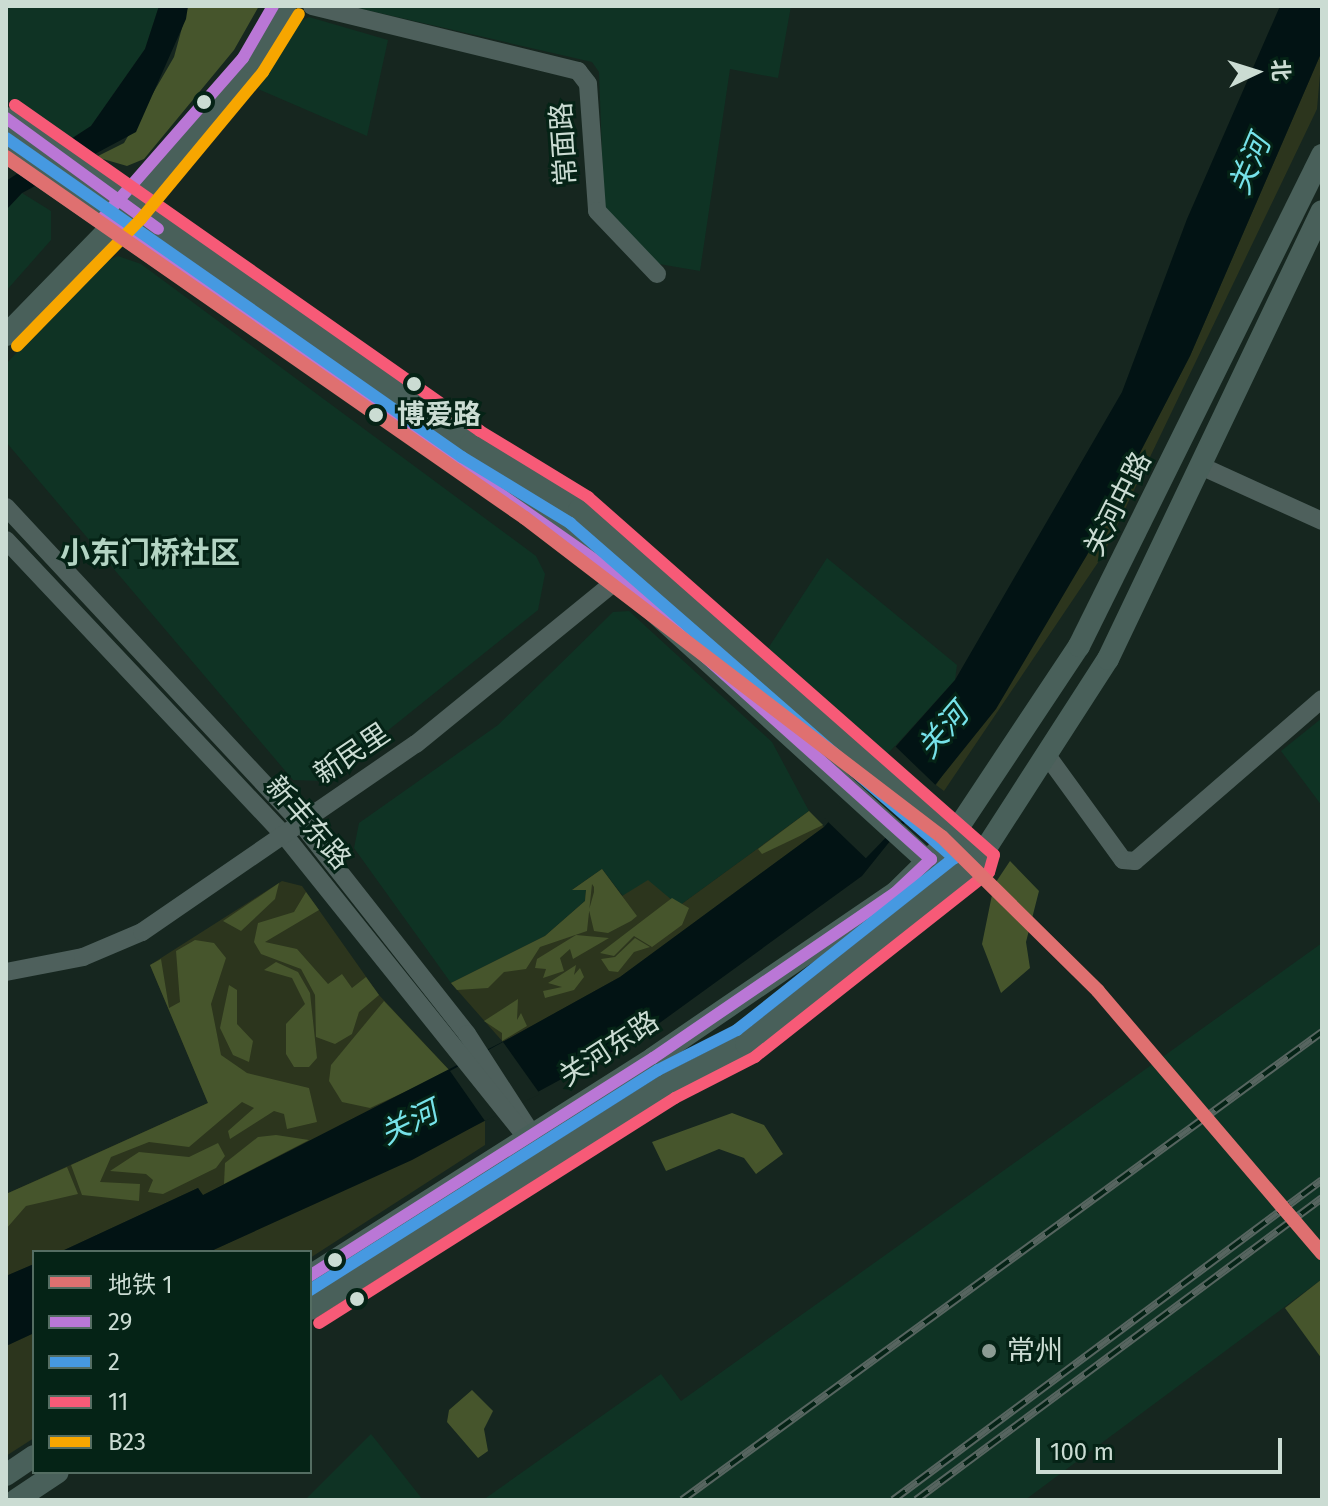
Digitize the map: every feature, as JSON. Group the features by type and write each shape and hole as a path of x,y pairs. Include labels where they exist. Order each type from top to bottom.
{"main road":[{"path":"6,335 251,62 285,6"},
{"path":"6,118 80,169 116,213 618,579 931,859 953,885 979,859 1108,659 1203,467 1322,211"},
{"name":"关河中路","path":"931,859 952,837 1079,646 1322,155"},
{"path":"14,157 53,182 116,213 579,510 848,749 979,859"},
{"path":"6,318 116,213"},
{"name":"关河东路","path":"312,1275 529,1136 895,893 931,859"},
{"name":"关河东路","path":"312,1308 548,1159 746,1044 953,885"},
{"path":"6,1475 32,1457"},
{"path":"16,1500 55,1474"}],"street":[{"name":"常面路","path":"312,6 578,71 588,84 597,211 657,274"},
{"path":"1203,467 1322,521"},
{"name":"新丰东路","path":"6,507 301,823 461,1038"},
{"name":"新丰东路","path":"6,540 285,836 461,1038"},
{"name":"新民里","path":"6,972 83,957 142,932 416,744 618,579"},
{"path":"1046,754 1123,860 1135,861 1322,699"},
{"path":"461,1038 548,1159"}],"shaded area":[{"path":"6,6 159,6 145,49 91,126 68,141 6,99"},
{"path":"188,6 259,6 234,50 144,159 127,166 96,157 124,143 174,57"},
{"path":"349,6 791,6 778,78 730,69 700,271 659,264 604,208 599,72 592,62"},
{"path":"309,17 388,40 367,136 258,89 297,23"},
{"path":"1322,51 1317,109 1103,555 944,791 936,785 1087,555 1190,356"},
{"path":"22,193 51,211 51,240 6,291 6,210"},
{"path":"118,256 141,264 536,556 545,574 538,610 325,781 293,780 6,442 6,364 97,265"},
{"path":"827,558 957,665 955,680 886,756 765,653"},
{"path":"629,611 772,742 809,811 679,906 623,896 602,869 573,889 586,890 585,901 545,936 451,983 354,848 359,823 498,725 613,612"},
{"path":"1322,718 1322,806 1281,751"},
{"path":"809,811 824,827 620,977 503,1042 451,983 545,936 585,901 586,890 572,890 602,869 622,896 648,880 679,906"},
{"path":"809,811 823,825 762,854 758,849"},
{"path":"1010,861 1039,891 1026,942 1030,968 1001,993 982,944 994,885"},
{"path":"602,869 637,916 608,933 594,931 589,911 587,931 540,947 526,969 504,972 488,988 457,990 451,983 545,936 585,901 586,890 572,890","holes":["592,884 594,892 589,909"]},
{"path":"282,881 302,886 379,995 450,1071 202,1196 198,1188 64,1250 32,1250 32,1265 6,1276 6,1194 208,1103 150,965"},
{"path":"279,883 275,899 241,931 223,921"},
{"path":"306,892 319,910 265,942 297,949 328,984 342,974 352,988 366,977 379,995 359,1012 352,1034 335,1044 316,1037 315,995 301,969 261,954 254,942 258,923 294,912"},
{"path":"672,898 689,908 682,925 652,947 634,936 614,956 600,953"},
{"path":"576,935 609,938 573,959 570,949 560,958 564,971 543,978 546,969 535,968 537,959"},
{"path":"635,938 650,947 634,952 618,972 609,971 601,959 615,957"},
{"path":"195,940 214,943 226,958 211,1004 221,1055 247,1073 309,1088 317,1122 287,1129 284,1114 274,1111 230,1139 228,1131 254,1108 242,1102 189,1147 149,1142 111,1157 100,1182 140,1184 139,1201 82,1195 71,1165 208,1103 150,965 161,959 169,1008 180,1002 176,951"},
{"path":"1322,943 1322,1279 1025,1500 483,1500 661,1374 681,1401"},
{"path":"276,962 298,972 310,993 317,1058 309,1067 294,1067 286,1054 286,1024 305,1004 292,978 264,970"},
{"path":"576,965 574,975 580,968 584,977 574,990 545,998 543,991 562,987 548,983"},
{"path":"229,985 237,990 237,1024 253,1041 249,1062 233,1055 220,1028"},
{"path":"518,999 517,1020 521,1013 527,1026 502,1041 502,1033 484,1021"},
{"path":"384,1001 450,1071 370,1108 342,1102 329,1081 331,1065"},
{"path":"732,1113 764,1125 783,1154 756,1174 744,1158 719,1149 666,1171 652,1142"},
{"path":"485,1121 485,1145 312,1257 312,1250 213,1250"},
{"path":"276,1135 309,1140 224,1184 225,1163 258,1137"},
{"path":"218,1143 225,1156 216,1168 163,1194 148,1192 153,1180 146,1174 110,1171 139,1152 189,1157"},
{"path":"67,1167 78,1194 26,1206 6,1229 6,1194"},
{"path":"1322,1279 1322,1359 1285,1308"},
{"path":"32,1334 32,1439 6,1456 6,1346"},
{"path":"472,1390 493,1411 484,1429 488,1451 478,1458 447,1422 449,1410"},
{"path":"371,1434 423,1500 305,1500"}],"water":[{"path":"159,6 188,6 186,19 136,132 22,193 6,210 6,181 91,126 145,49"},
{"name":"关河","path":"1280,6 1322,6 1322,51 1190,356 1087,555 996,709 862,876 643,1035 412,1160 213,1250 64,1250 198,1188 203,1195 506,1040 620,977 824,827 955,680 1122,392 1187,219"},
{"path":"32,1265 32,1334 6,1346 6,1276"}],"pier":[{"path":"895,746 936,786 866,858 825,819"},
{"path":"503,1042 540,1094 485,1121 450,1071"}],"railway":[{"path":"682,1500 1322,1032"},
{"path":"893,1500 1322,1180"},
{"path":"916,1500 1322,1198"}],"metro line":[{"name":"1","path":"6,157 525,518 942,837 1098,991 1322,1253"}],"transit line":[{"name":"29","path":"273,6 243,58 104,217 605,567 931,859 895,893 653,1058 312,1275"},
{"name":"B23","path":"17,346 141,219 263,72 299,14"},
{"name":"11","path":"15,105 480,431 588,497 994,855 989,872 755,1057 675,1098 319,1323"},
{"name":"29","path":"6,118 158,229"},
{"name":"2","path":"6,138 462,457 570,523 954,858 737,1030 658,1070 312,1289"}],"place":[{"name":"博爱路","path":"376,415"},
{"name":"常州","path":"989,1351"}],"district":[{"name":"小东门桥社区","path":"150,553"}]}
